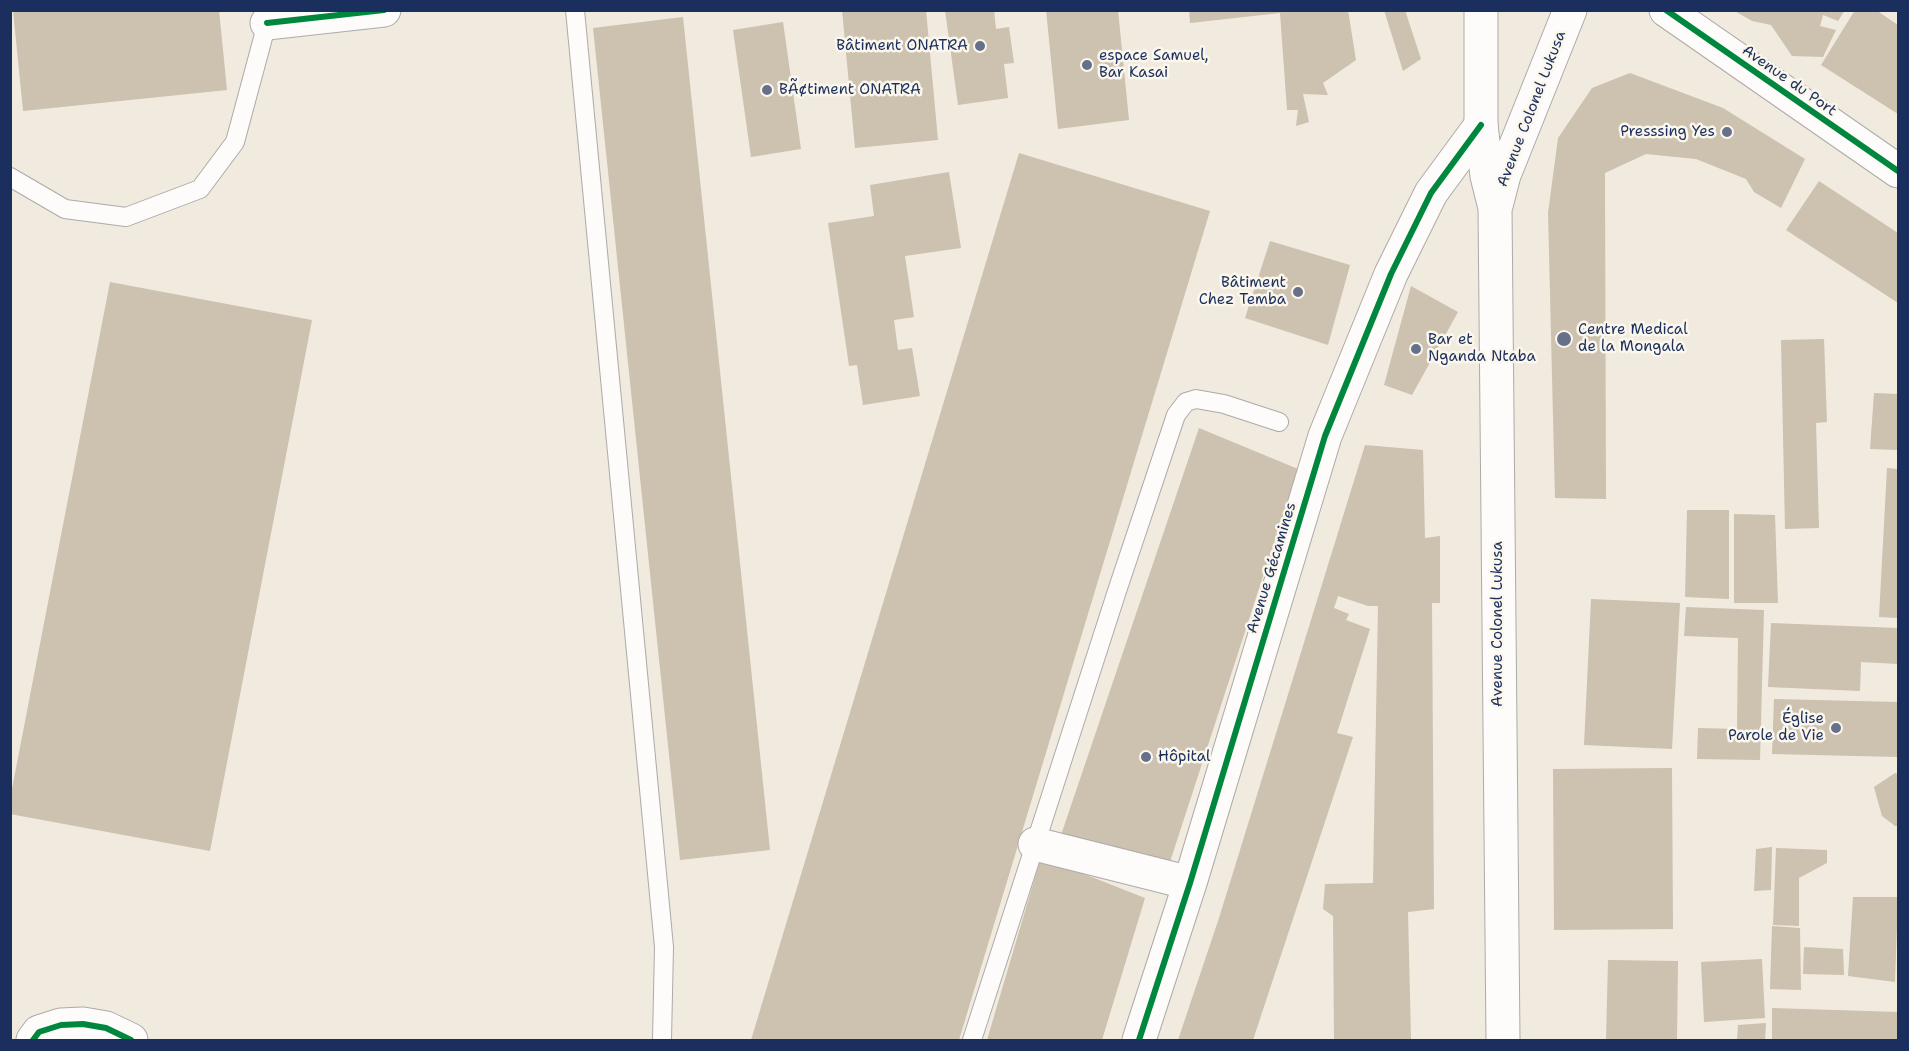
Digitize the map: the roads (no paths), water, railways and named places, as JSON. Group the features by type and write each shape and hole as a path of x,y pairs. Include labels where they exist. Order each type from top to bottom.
{"street":[{"path":"266,17 384,10"},
{"name":"Avenue Colonel Lukusa","path":"1481,10 1481,125 1487,176 1495,208 1503,1041"},
{"name":"Avenue Colonel Lukusa","path":"1495,208 1504,175 1570,10"},
{"name":"Avenue du Port","path":"1666,10 1899,171"},
{"name":"Avenue Gécamines","path":"1138,1041 1191,883 1324,436 1391,274 1431,193 1481,125"},
{"path":"1035,844 1191,883"},
{"path":"33,1041 39,1032 61,1024 83,1024 118,1034"}],"lane":[{"path":"575,10 664,947 662,1041"},
{"path":"10,177 65,209 126,217 200,189 236,142 266,17"},
{"path":"972,1041 1176,414 1186,402 1196,399 1224,404 1279,422"}],"place":[{"name":"Bâtiment ONATRA","path":"980,46"},
{"name":"espace Samuel, Bar Kasai","path":"1087,65"},
{"name":"BÃ¢timent ONATRA","path":"767,90"},
{"name":"Presssing Yes","path":"1727,132"},
{"name":"Bâtiment Chez Temba","path":"1298,292"},
{"name":"Centre Medical de la Mongala","path":"1564,339"},
{"name":"Bar et Nganda Ntaba","path":"1416,349"},
{"name":"Église Parole de Vie","path":"1836,728"},
{"name":"Hôpital","path":"1146,757"}]}
